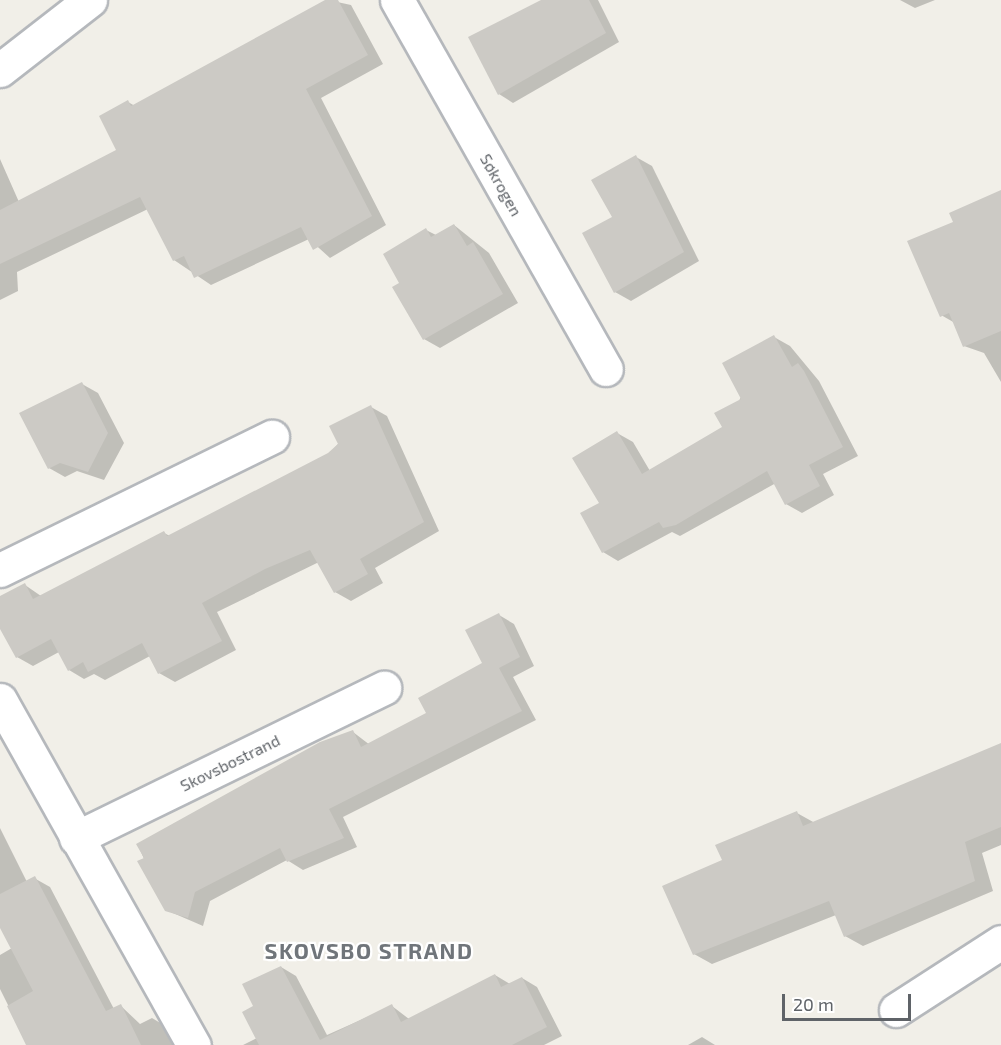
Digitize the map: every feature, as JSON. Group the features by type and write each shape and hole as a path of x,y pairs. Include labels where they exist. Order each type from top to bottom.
{"street":[{"path":"0,70 90,0"},
{"name":"Søkrogen","path":"397,0 606,369"},
{"path":"0,570 272,437"},
{"name":"Skovsbostrand","path":"76,838 384,688"},
{"path":"0,700 194,1045"},
{"path":"896,1010 1001,942"}],"building":[{"path":"325,0 338,0 368,55 306,89 372,216 313,250 301,227 194,278 184,256 173,261 140,197 0,264 0,210 116,150 99,116 128,100 131,106"},
{"path":"541,0 589,0 606,33 498,95 468,37"},
{"path":"636,155 684,252 614,293 582,233 612,217 591,180"},
{"path":"1001,190 1001,331 963,347 949,313 940,317 907,241 953,222 949,213"},
{"path":"454,224 467,246 473,242 503,294 423,340 392,287 399,283 383,254 426,228 431,237"},
{"path":"774,335 792,367 798,363 804,371 843,447 809,465 820,486 785,505 767,471 676,525 663,528 659,522 602,553 580,513 599,503 572,458 617,431 642,474 722,427 714,413 741,399 722,363"},
{"path":"82,382 108,433 88,472 60,463 48,469 19,413"},
{"path":"371,405 424,522 360,559 368,574 334,593 310,550 265,569 202,603 222,641 158,674 142,643 88,672 83,662 68,671 51,639 16,658 0,629 0,596 25,583 33,599 164,531 167,536 328,453 338,444 329,426"},
{"path":"499,613 520,657 499,668 522,711 329,809 344,838 287,862 280,848 195,892 188,918 165,911 137,861 144,858 136,844 320,742 353,730 361,747 426,713 418,698 482,663 465,630"},
{"path":"1001,743 1001,827 965,842 975,881 844,937 829,901 693,955 662,886 722,860 715,845 797,811 803,826"},
{"path":"35,876 106,1011 121,1004 141,1045 26,1045 7,1006 33,991 0,928 0,894"},
{"path":"281,966 320,1040 392,1004 401,1022 495,974 501,987 522,977 547,1027 512,1045 259,1045 242,1012 253,1006 242,984"}],"district":[{"name":"SKOVSBO STRAND","path":"369,951"}]}
